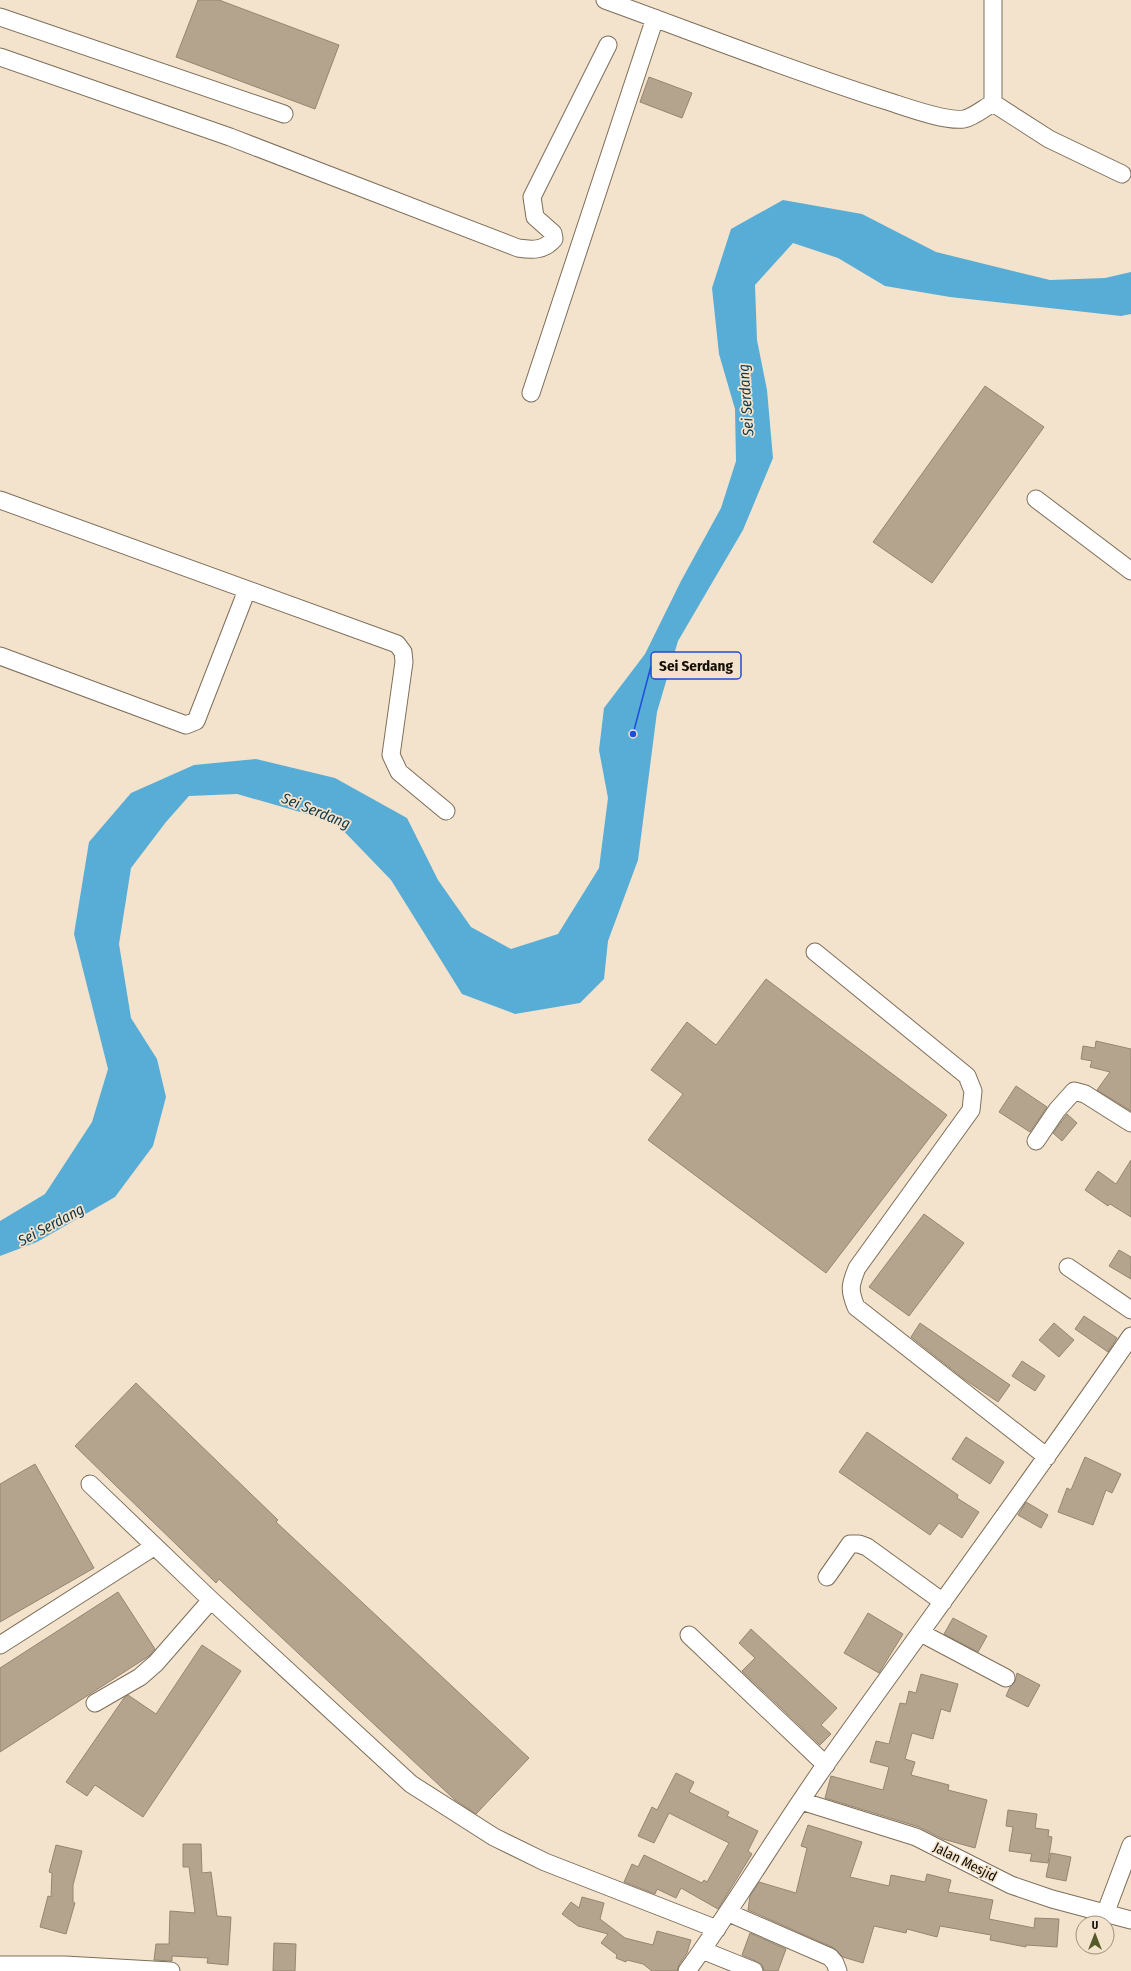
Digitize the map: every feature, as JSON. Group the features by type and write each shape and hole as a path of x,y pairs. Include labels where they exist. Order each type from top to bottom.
{"street":[{"path":"605,0 863,93 911,108 953,119 964,119 973,116 993,103"},
{"path":"993,0 993,103"},
{"path":"0,17 284,114"},
{"path":"532,393 655,18"},
{"path":"0,57 230,137 518,248 532,250 550,245 554,239 553,233 535,218 532,197 608,45"},
{"path":"993,103 1049,139 1122,174"},
{"path":"1036,499 1131,571"},
{"path":"0,500 398,644 403,652 404,662 391,755 398,772 446,811"},
{"path":"0,656 186,725 196,721 246,590"},
{"path":"815,952 967,1076 972,1091 971,1110 857,1268 850,1286 851,1297 856,1308 1047,1458"},
{"path":"1036,1141 1057,1110 1074,1091 1085,1094 1131,1123"},
{"path":"1068,1267 1131,1310"},
{"path":"687,1971 729,1913 826,1765 1047,1458 1131,1336"},
{"path":"90,1484 211,1600 411,1784 456,1815 494,1838 545,1862 718,1929"},
{"path":"828,1577 850,1544 859,1544 867,1548 943,1602"},
{"path":"0,1645 155,1546"},
{"path":"94,1703 140,1677 156,1663 211,1600"},
{"path":"921,1633 1006,1678"},
{"path":"689,1635 826,1765"},
{"name":"Jalan Mesjid","path":"801,1801 916,1838 1011,1885 1052,1899 1131,1920"},
{"path":"1105,1914 1131,1845"},
{"path":"729,1913 830,1957 836,1963 838,1971"},
{"path":"702,1950 754,1971"},
{"path":"0,1965 65,1965 171,1971"}],"water":[{"path":"783,200 862,214 936,252 1050,280 1105,278 1131,272 1131,314 1121,316 950,297 885,286 838,258 793,243 755,285 757,340 767,390 773,458 743,530 678,641 657,712 638,860 608,941 604,979 580,1003 515,1014 462,994 391,880 335,822 237,794 189,796 166,822 131,868 119,944 131,1018 157,1059 166,1097 153,1146 115,1197 37,1242 0,1256 0,1221 45,1194 92,1122 108,1069 74,934 89,842 131,793 194,765 256,759 335,778 407,818 438,880 471,927 511,949 558,934 599,868 608,798 599,750 604,708 645,654 681,581 721,508 736,461 735,409 719,354 712,288 731,229"}],"building":[{"path":"198,0 219,0 339,45 315,109 176,57"},
{"path":"649,77 692,93 682,118 640,102"},
{"path":"985,386 1044,427 932,583 873,542"},
{"path":"766,979 947,1115 826,1273 648,1140 683,1094 651,1070 687,1022 716,1045"},
{"path":"1096,1041 1131,1049 1131,1111 1097,1090 1110,1072 1090,1067 1092,1061 1081,1059 1083,1046 1095,1048"},
{"path":"1016,1086 1047,1107 1030,1132 999,1112"},
{"path":"1067,1114 1077,1123 1062,1141 1053,1133"},
{"path":"1131,1160 1131,1217 1110,1204 1108,1206 1085,1190 1098,1171 1116,1184"},
{"path":"924,1214 964,1243 909,1316 869,1287"},
{"path":"1119,1250 1131,1257 1131,1279 1109,1266"},
{"path":"1084,1316 1117,1338 1108,1352 1075,1329"},
{"path":"920,1323 1010,1385 998,1402 964,1379 911,1337"},
{"path":"1054,1323 1074,1340 1059,1357 1039,1340"},
{"path":"1022,1361 1045,1376 1035,1391 1012,1376"},
{"path":"136,1383 278,1520 276,1522 529,1758 476,1814 455,1800 219,1579 216,1583 75,1446"},
{"path":"867,1432 958,1495 957,1498 979,1512 962,1538 939,1523 930,1535 839,1472"},
{"path":"966,1437 1004,1462 990,1484 952,1459"},
{"path":"1085,1457 1121,1474 1112,1493 1106,1490 1093,1525 1058,1512 1067,1488 1071,1490"},
{"path":"35,1464 94,1568 0,1622 0,1484"},
{"path":"1026,1502 1048,1515 1041,1528 1018,1515"},
{"path":"118,1592 155,1649 149,1656 0,1752 0,1668"},
{"path":"868,1613 903,1634 879,1673 844,1653"},
{"path":"953,1618 987,1636 978,1652 944,1634"},
{"path":"751,1629 837,1708 821,1725 831,1734 820,1745 742,1671 755,1658 739,1643"},
{"path":"202,1645 241,1671 143,1817 95,1785 87,1796 66,1782 124,1698 128,1695 156,1714"},
{"path":"1017,1673 1040,1685 1028,1707 1006,1696 1010,1687 1015,1682"},
{"path":"921,1674 958,1684 950,1712 941,1709 933,1739 912,1733 905,1759 915,1762 911,1775 949,1785 948,1790 987,1800 975,1848 943,1839 919,1827 825,1798 831,1776 883,1790 889,1767 870,1762 876,1741 889,1744 900,1703 906,1704 909,1691 916,1693"},
{"path":"676,1773 694,1782 689,1792 729,1812 727,1816 758,1831 748,1851 752,1854 718,1909 681,1888 676,1898 657,1889 655,1894 624,1882 632,1864 638,1867 644,1855 702,1883 704,1880 707,1882 729,1843 669,1813 654,1843 638,1836 652,1807 657,1810"},
{"path":"1008,1810 1037,1814 1035,1828 1049,1830 1048,1836 1052,1837 1048,1863 1030,1861 1032,1854 1009,1851 1013,1827 1006,1826"},
{"path":"808,1825 862,1842 850,1877 889,1886 891,1875 925,1882 927,1874 951,1880 948,1892 993,1900 989,1919 1034,1928 1035,1918 1059,1919 1057,1947 1026,1945 1026,1947 990,1940 991,1935 940,1926 937,1937 907,1929 906,1933 874,1926 863,1963 843,1957 834,1948 748,1910 750,1896 759,1882 796,1893 807,1848 801,1846"},
{"path":"183,1844 201,1844 202,1873 211,1872 217,1916 231,1917 228,1965 207,1963 208,1958 172,1956 172,1961 154,1960 156,1944 169,1944 170,1911 195,1913 189,1867 183,1867"},
{"path":"56,1845 82,1851 73,1885 73,1902 75,1903 66,1934 40,1927 48,1896 51,1897 52,1873 49,1872"},
{"path":"1051,1853 1071,1857 1066,1881 1046,1877"},
{"path":"582,1897 604,1903 600,1919 625,1938 653,1945 657,1931 691,1940 687,1953 677,1971 652,1971 643,1964 627,1960 626,1962 616,1958 617,1955 601,1943 608,1934 578,1926 562,1914 571,1902 579,1908"},
{"path":"750,1933 786,1949 778,1971 764,1971 762,1965 758,1962 742,1955"},
{"path":"274,1943 296,1944 295,1971 273,1971"}],"place":[{"name":"Sei Serdang","path":"633,734"}]}
